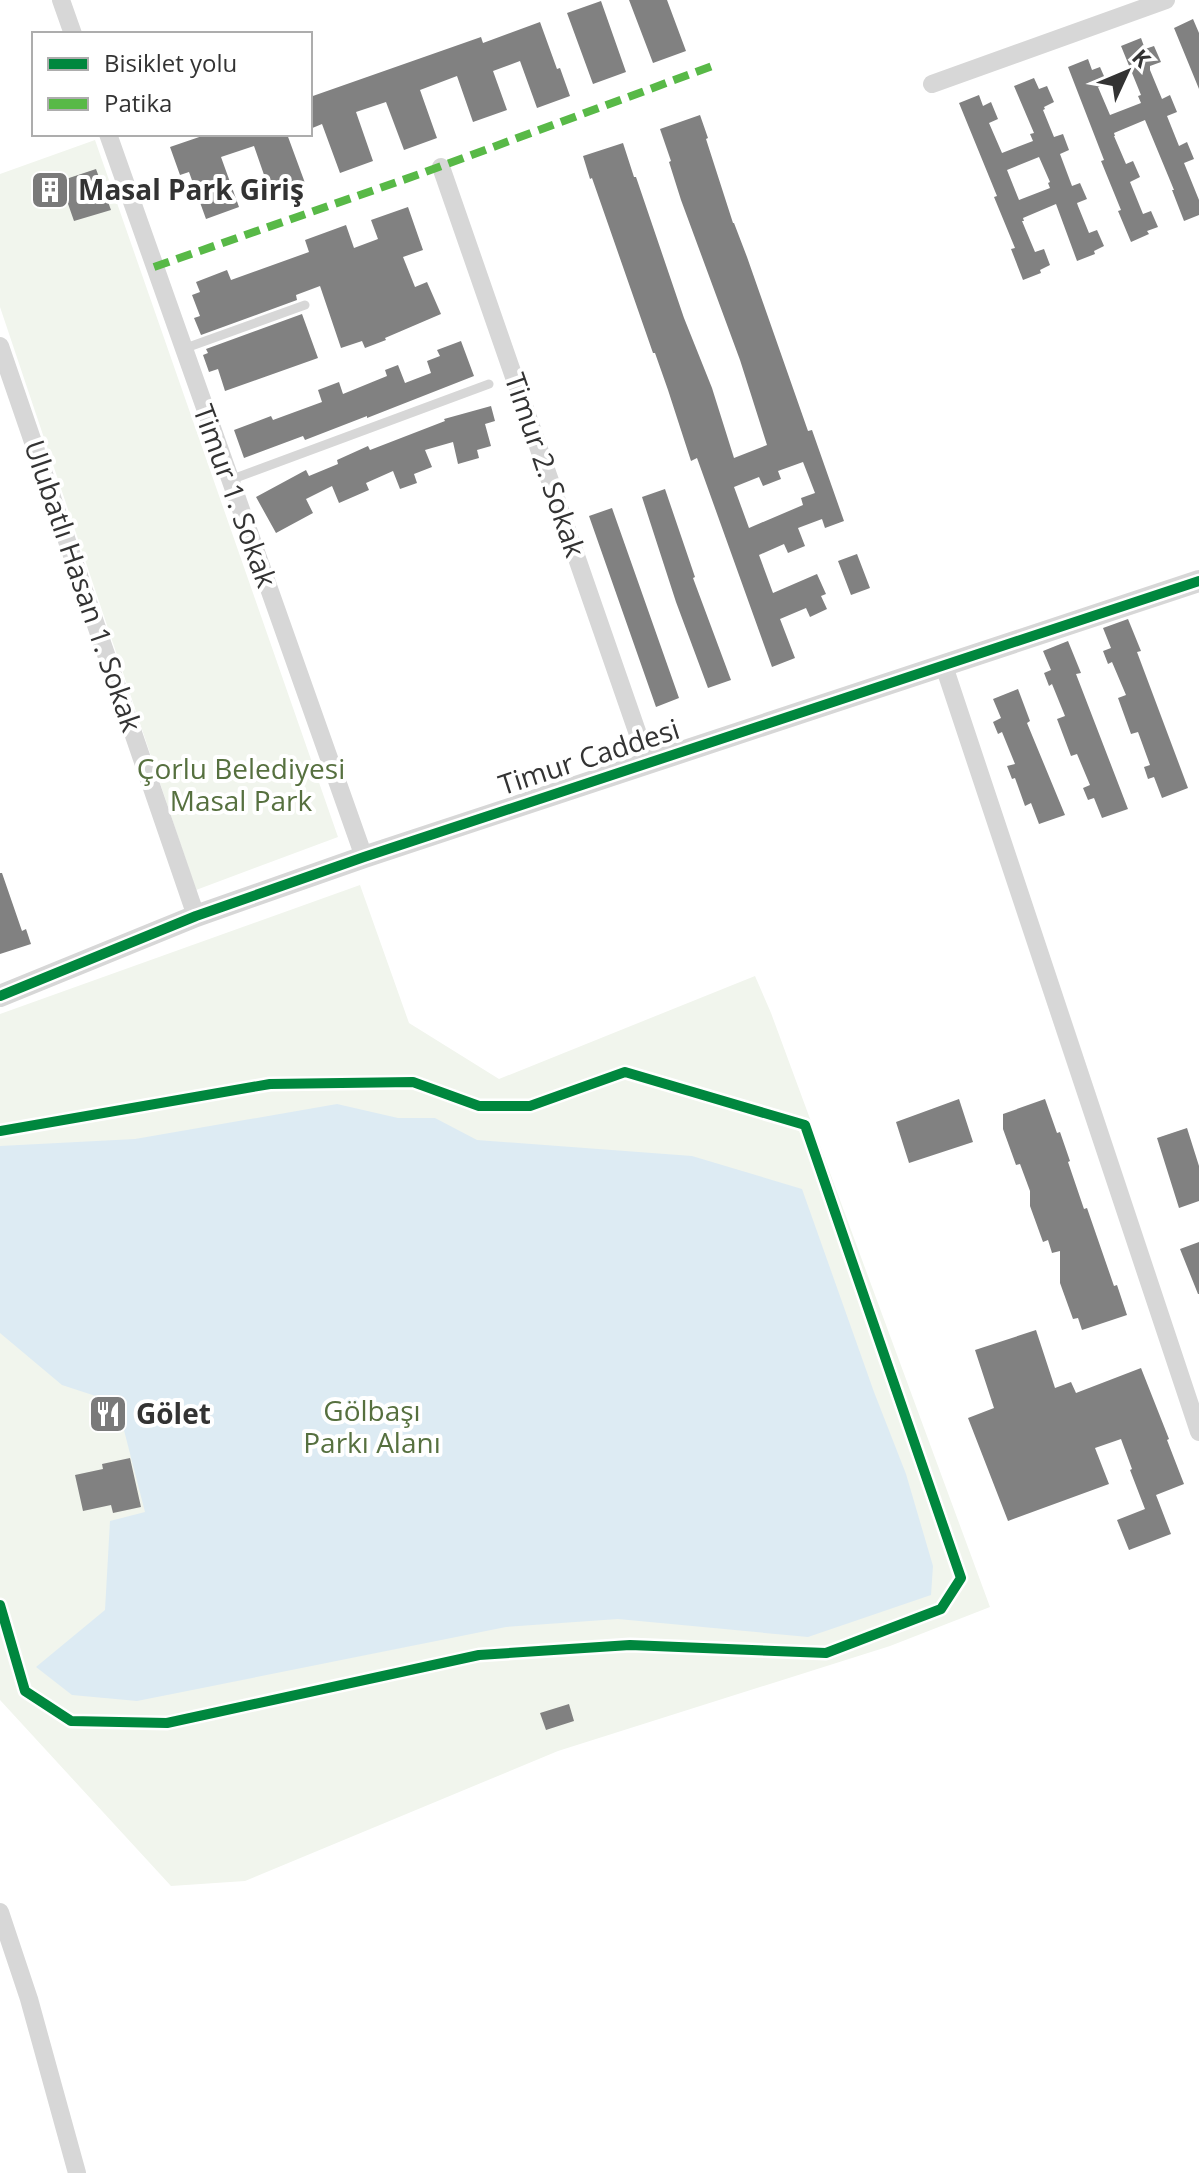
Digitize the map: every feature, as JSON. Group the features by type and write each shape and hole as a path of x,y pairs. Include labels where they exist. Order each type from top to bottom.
{"street":[{"path":"61,0 72,32"},
{"path":"932,84 1166,0"},
{"name":"Timur 1. Sokak","path":"109,136 364,857"},
{"name":"Timur 2. Sokak","path":"441,167 648,763"},
{"name":"Ulubatlı Hasan 1. Sokak","path":"0,346 196,916"},
{"name":"Timur Caddesi","path":"0,996 196,916 364,857 1199,581"},
{"path":"944,666 1199,1432"},
{"path":"0,1912 29,1999 77,2173"}],"lane":[{"path":"183,349 305,305"},
{"path":"230,480 489,384"}],"green space":[{"name":"Çorlu Belediyesi Masal Park","path":"95,140 338,837 196,890 0,307 0,174"},
{"name":"Gölbaşı Parkı Alanı","path":"360,885 409,1023 499,1079 755,976 990,1607 890,1646 558,1751 245,1881 171,1886 0,1700 0,1014"}],"shaded area":[{"path":"337,1104 398,1118 435,1118 477,1140 692,1156 802,1189 906,1474 933,1566 931,1595 808,1637 618,1619 506,1627 137,1701 72,1695 36,1667 105,1610 110,1521 145,1512 117,1403 62,1385 0,1333 0,1146 135,1139"}],"building":[{"path":"629,0 667,0 686,51 653,63"},
{"path":"601,1 626,72 593,84 567,13"},
{"path":"1193,19 1199,33 1199,89 1174,28"},
{"path":"540,22 570,96 537,108 520,61 493,71 507,110 473,122 457,76 420,90 437,138 404,150 386,102 356,112 373,161 340,173 322,124 312,128 312,96 481,37 483,43"},
{"path":"1141,38 1145,49 1154,46 1161,62 1150,66 1150,70 1162,99 1170,95 1177,112 1167,116 1179,146 1187,142 1194,159 1184,163 1199,200 1199,215 1184,221 1145,120 1114,133 1126,164 1133,161 1140,177 1130,182 1143,214 1151,211 1158,227 1131,242 1068,67 1088,59 1092,70 1100,67 1107,83 1098,87 1110,115 1141,103 1138,96 1141,95 1121,46"},
{"path":"1034,78 1039,89 1047,86 1054,102 1043,110 1054,137 1063,134 1069,150 1060,154 1072,186 1080,183 1087,199 1077,203 1078,206 1089,233 1097,230 1104,246 1094,251 1095,254 1077,261 1056,204 1023,218 1035,252 1044,249 1050,265 1040,270 1041,273 1023,280 1011,249 1015,248 994,197 997,196 959,103 979,95 983,106 991,102 998,119 989,123 1002,153 1033,141 1030,134 1034,133 1014,86","holes":["1039,157 1050,188 1019,200 1007,170"]},
{"path":"700,115 733,223 844,521 825,528 822,519 798,528 805,546 788,553 784,544 759,555 773,593 817,574 826,594 821,596 827,609 810,617 806,608 780,619 795,658 772,667 697,458 691,461 583,156 623,143 684,318 712,388 734,458 767,445 740,360 681,200 660,129","holes":["803,462 815,493 801,498 803,505 749,528 734,487 759,477 763,486 781,479 778,471"]},
{"path":"202,136 288,136 305,183 271,195 254,146 221,157 239,207 206,219 189,172 180,175 170,147"},
{"path":"96,169 111,210 74,221 60,181"},
{"path":"408,207 423,250 403,257 415,287 427,282 441,314 365,348 362,341 341,348 320,286 296,295 297,300 201,335 194,318 200,316 192,295 200,292 196,282 227,270 231,280 309,252 305,240 346,225 354,248 378,239 371,220"},
{"path":"302,314 318,358 225,391 218,369 209,372 203,355 208,353 206,349"},
{"path":"461,341 474,376 367,418 305,440 303,436 244,458 234,430 322,402 318,390 339,382 343,394 387,376 385,370 398,365 405,383 431,373 427,361 440,356 437,350"},
{"path":"491,406 495,421 485,424 491,446 477,450 479,458 458,464 453,442 425,450 432,467 414,474 417,483 400,489 393,471 366,483 369,490 339,503 332,486 306,499 313,513 276,533 256,497 306,470 309,476 338,464 337,460 368,446 370,450 444,419"},
{"path":"665,489 693,578 731,680 708,688 642,497"},
{"path":"612,508 679,698 656,707 589,516"},
{"path":"857,554 870,588 851,595 838,561"},
{"path":"1128,619 1141,651 1137,652 1188,788 1162,798 1154,777 1148,779 1144,767 1150,765 1138,732 1131,734 1118,698 1126,695 1112,662 1108,664 1103,651 1111,648 1103,628"},
{"path":"1068,641 1081,673 1076,674 1128,809 1102,818 1094,798 1088,800 1083,788 1090,785 1077,754 1071,756 1057,719 1065,716 1044,673 1051,670 1043,651"},
{"path":"1018,689 1030,721 1027,723 1065,815 1039,824 1031,803 1025,806 1015,778 1012,779 1007,766 1015,764 1002,732 998,734 993,722 1001,718 993,699"},
{"path":"0,873 22,931 26,929 31,944 0,954"},
{"path":"959,1099 973,1142 909,1163 896,1122"},
{"path":"1045,1099 1057,1133 1060,1132 1084,1209 1087,1208 1127,1315 1082,1330 1078,1318 1073,1319 1060,1283 1060,1251 1052,1253 1048,1240 1043,1242 1030,1206 1030,1191 1020,1164 1016,1165 1003,1129 1003,1114"},
{"path":"1187,1128 1199,1166 1199,1201 1179,1208 1157,1138"},
{"path":"1199,1242 1199,1294 1198,1294 1180,1249"},
{"path":"1036,1330 1055,1388 1071,1382 1076,1393 1141,1368 1184,1484 1156,1495 1171,1534 1129,1550 1117,1520 1145,1509 1121,1439 1095,1448 1109,1484 1008,1521 968,1418 994,1408 975,1350"},
{"path":"130,1458 141,1507 113,1513 111,1505 83,1511 75,1475 103,1469 102,1464"},
{"path":"569,1704 574,1721 546,1730 540,1713"}],"marked path":[{"path":"154,267 420,174 715,65"}],"cycle path":[{"path":"0,996 196,916 364,857 1199,581"},
{"path":"0,1131 270,1084 413,1082 479,1106 530,1106 625,1072 805,1125 961,1578 941,1609 826,1653 630,1645 479,1655 167,1723 71,1721 25,1691 0,1605"}],"place":[{"name":"Masal Park Giriş","path":"50,190"},
{"name":"Gölet","path":"108,1414"}]}
